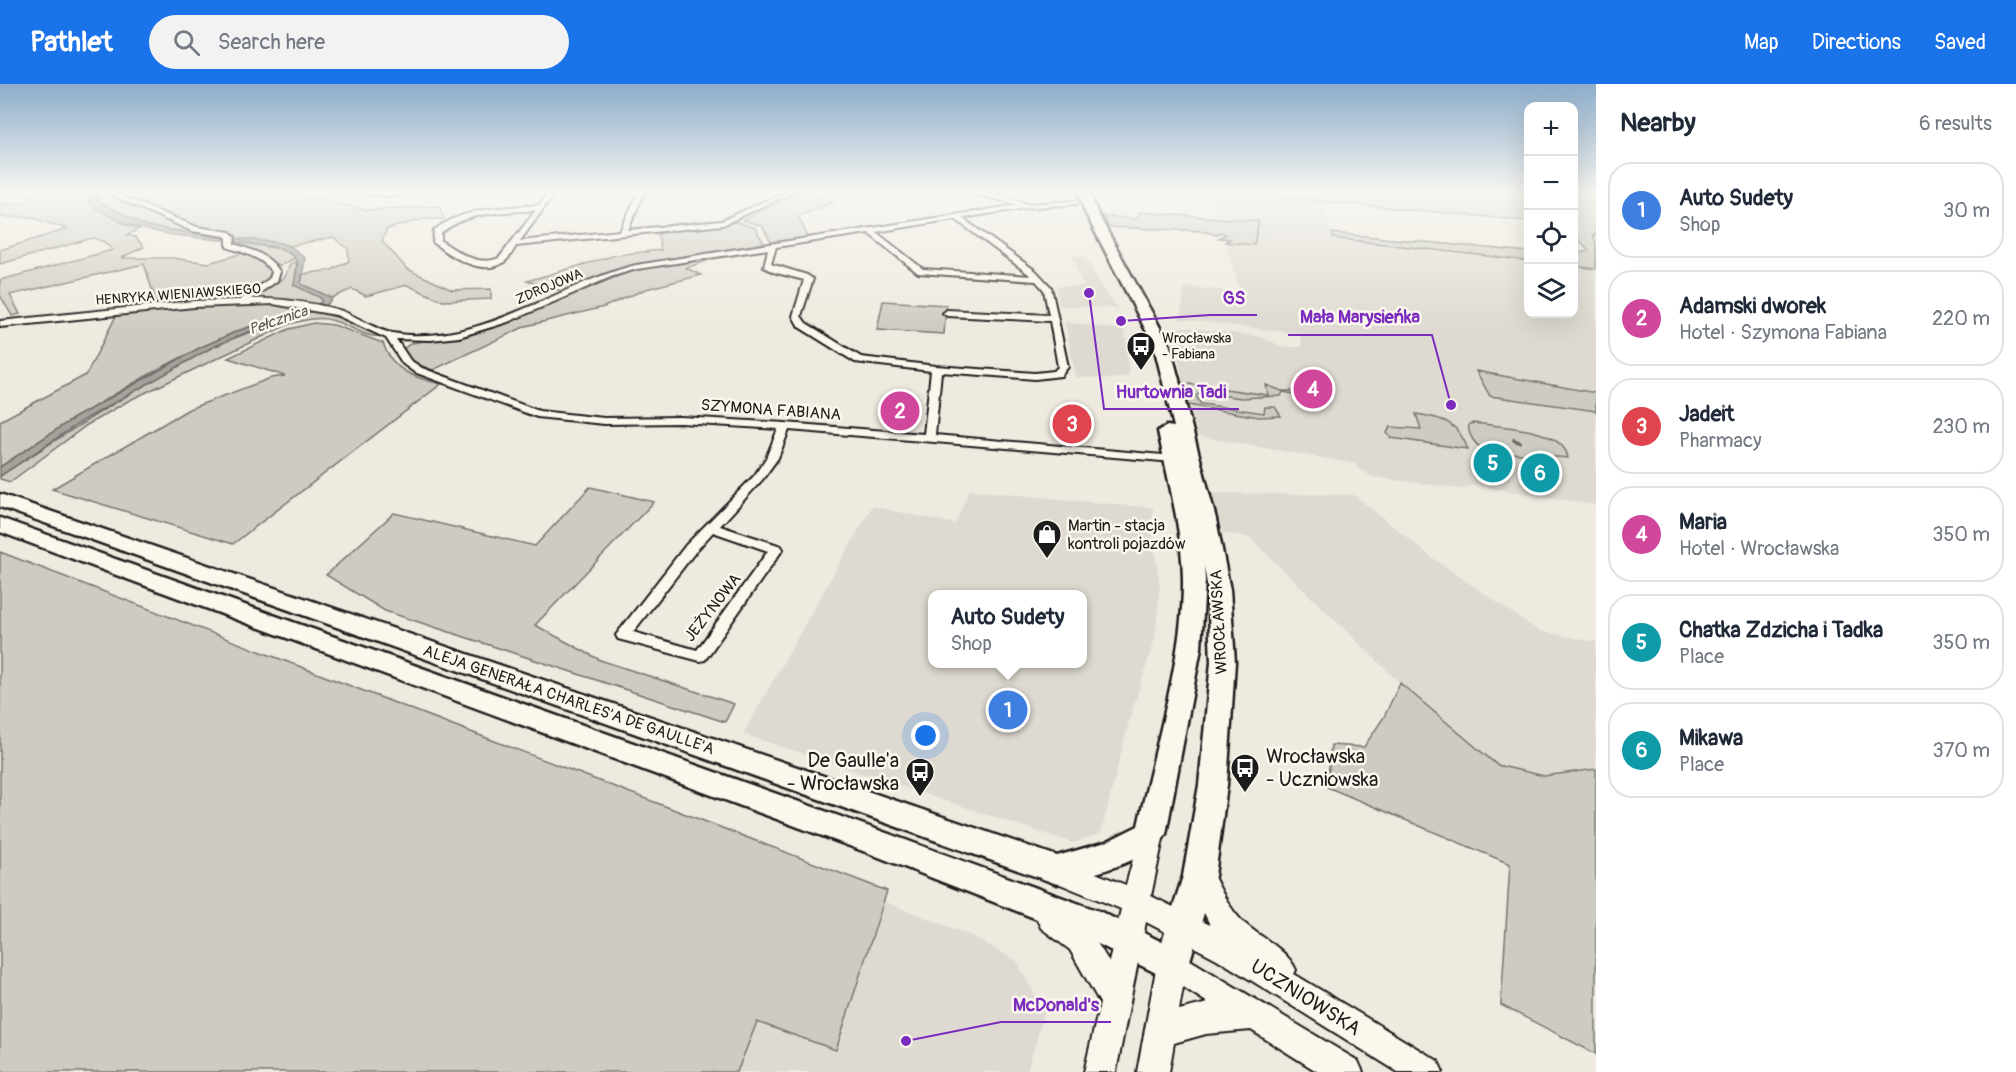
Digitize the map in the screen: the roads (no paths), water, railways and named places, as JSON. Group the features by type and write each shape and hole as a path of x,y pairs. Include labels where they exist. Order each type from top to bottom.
{"main road":[{"name":"WROCŁAWSKA","path":"1094,237 1108,270 1142,331 1174,459 1193,555 1193,616 1189,648 1100,1072"},
{"name":"WROCŁAWSKA","path":"1105,237 1162,346 1214,558 1222,631 1221,709 1213,785 1199,876 1182,925 1172,964 1153,1072"},
{"name":"ALEJA GENERAŁA CHARLES'A DE GAULLE'A","path":"0,500 1057,870 1136,902"},
{"name":"ALEJA GENERAŁA CHARLES'A DE GAULLE'A","path":"0,525 881,844 1128,941 1172,964"},
{"path":"702,781 720,753"},
{"path":"1057,870 1112,854 1150,834"},
{"path":"1199,876 1221,918 1233,932 1272,962 1319,1004"},
{"path":"1007,893 1072,932 1090,953 1115,1000"},
{"name":"UCZNIOWSKA","path":"1136,902 1182,925 1319,1004 1427,1072"},
{"path":"1172,964 1347,1072"},
{"path":"1159,1034 1184,1022 1206,1018 1257,1015"}],"street":[{"path":"229,237 230,241 270,262 276,272 274,279 243,301"},
{"path":"437,237 437,242 475,265 495,264 502,260 520,237"},
{"path":"515,244 578,237"},
{"name":"ZDROJOWA","path":"389,336 431,337 459,334 505,320 610,274 636,267 820,237"},
{"path":"878,237 921,271 1039,279"},
{"path":"773,244 767,264 772,268 798,272 809,279 797,316 802,325 858,360 936,369 1035,376 1057,374 1063,367 1048,289 1039,279 983,237"},
{"name":"HENRYKA WIENIAWSKIEGO","path":"0,324 243,301 324,309 389,336"},
{"path":"1,313 13,322"},
{"path":"947,313 1052,318"},
{"name":"SZYMONA FABIANA","path":"389,336 406,362 418,370 537,414 604,421 681,420 785,426 1174,459"},
{"path":"929,437 936,369"},
{"name":"JEŻYNOWA","path":"711,527 776,549 700,656 623,634 691,548 711,527 758,478 772,458 785,426"}],"water":[{"name":"Pełcznica","path":"192,237 276,242 290,246 305,258 301,284 332,298 327,305 248,332 211,348 84,420 0,476 0,467 74,418 199,348 240,330 308,309 322,302 321,298 294,285 298,262 291,254 282,249"}],"waterway":[{"path":"1514,440 1519,442"}],"place":[{"name":"Hurtownia Tadi","path":"1089,293"},
{"name":"GS","path":"1121,321"},
{"name":"Wrocławska - Fabiana","path":"1141,372"},
{"name":"Maria","path":"1313,389"},
{"name":"Mała Marysieńka","path":"1451,405"},
{"name":"Adamski dworek","path":"900,411"},
{"name":"Jadeit","path":"1072,424"},
{"name":"Chatka Zdzicha i Tadka","path":"1493,463"},
{"name":"Mikawa","path":"1540,473"},
{"name":"Martin - stacja kontroli pojazdów","path":"1047,560"},
{"name":"Auto Sudety","path":"1008,710"},
{"name":"Wrocławska - Uczniowska","path":"1245,794"},
{"name":"De Gaulle'a - Wrocławska","path":"920,798"},
{"name":"McDonald's","path":"906,1041"}]}
